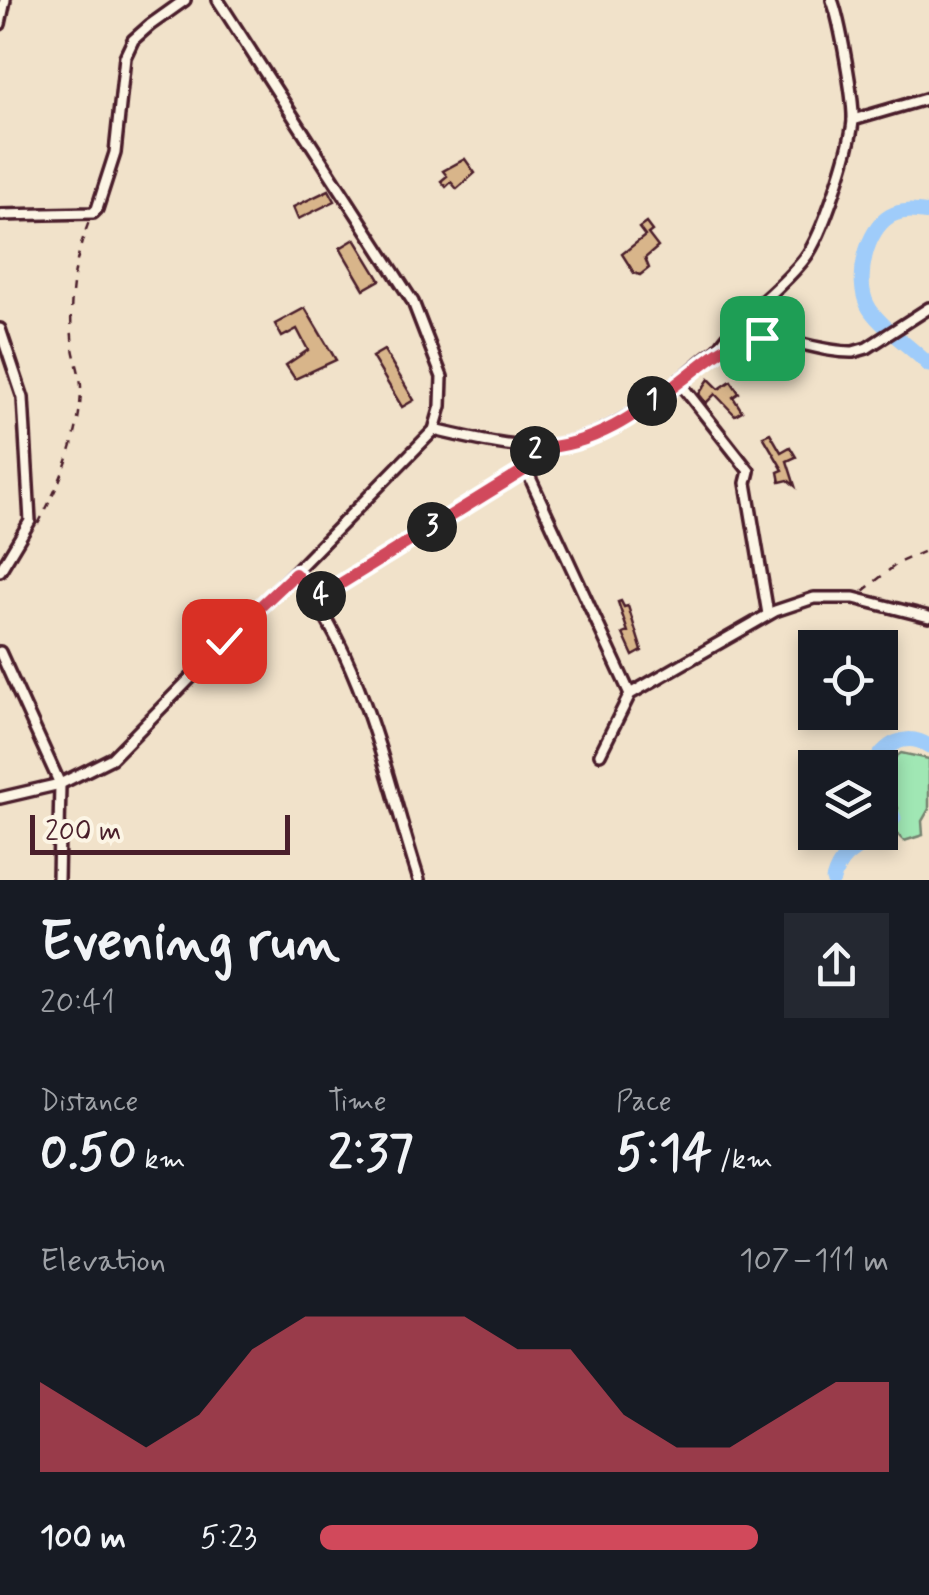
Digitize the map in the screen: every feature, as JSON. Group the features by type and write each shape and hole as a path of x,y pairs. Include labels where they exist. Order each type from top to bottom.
{"street":[{"path":"0,24 5,0"},
{"path":"0,214 93,213 108,183 115,153 126,57 133,40 185,0"},
{"path":"0,798 60,784 112,758 434,430 441,406 442,377 413,302 218,0"},
{"path":"434,430 503,446 537,448 561,448 600,435 679,382 718,350 757,303 808,255 820,235 836,188 853,120 841,33 832,0"},
{"path":"853,120 929,98"},
{"path":"718,350 745,338 762,338 853,352 881,340 929,308"},
{"path":"0,330 23,398 30,522 0,572"},
{"path":"679,382 749,471 746,483 768,614"},
{"path":"316,599 526,469 537,448"},
{"path":"526,469 630,694"},
{"path":"295,574 316,599 351,665 418,880"},
{"path":"600,754 630,694 768,614 814,598 854,598 929,617"},
{"path":"0,652 60,784 58,880"}],"path":[{"path":"37,526 56,492 72,448 78,415 81,383 71,302 74,264 93,213"},
{"path":"854,598 898,563 929,549"}],"green space":[{"path":"898,755 929,759 929,809 922,821 923,835 904,841 898,835"}],"building":[{"path":"465,159 475,173 457,189 451,182 446,187 441,181 447,176 443,171"},
{"path":"329,190 335,201 298,219 293,207"},
{"path":"646,223 652,231 648,234 658,247 645,258 649,268 640,275 634,273 622,254 645,236 639,228"},
{"path":"355,239 380,280 364,289 340,248"},
{"path":"305,308 336,360 295,379 286,365 308,350 297,329 282,337 275,324"},
{"path":"384,350 414,400 402,407 372,357"},
{"path":"709,379 719,389 731,381 739,393 733,397 742,411 735,415 715,394 706,403 699,394"},
{"path":"770,433 781,452 790,447 796,457 787,461 795,486 788,480 780,482 778,472 783,470 763,436"},
{"path":"618,602 624,607 628,606 642,651 633,656 623,634 628,632"}],"waterway":[{"path":"929,213 900,212 882,223 869,243 862,282 871,311 929,365"},
{"path":"885,750 904,740 929,746"},
{"path":"833,880 844,858 855,850"}],"route":[{"path":"224,641 295,574 316,599 526,469 537,448 561,448 600,435 683,380 729,343 762,338"}]}
